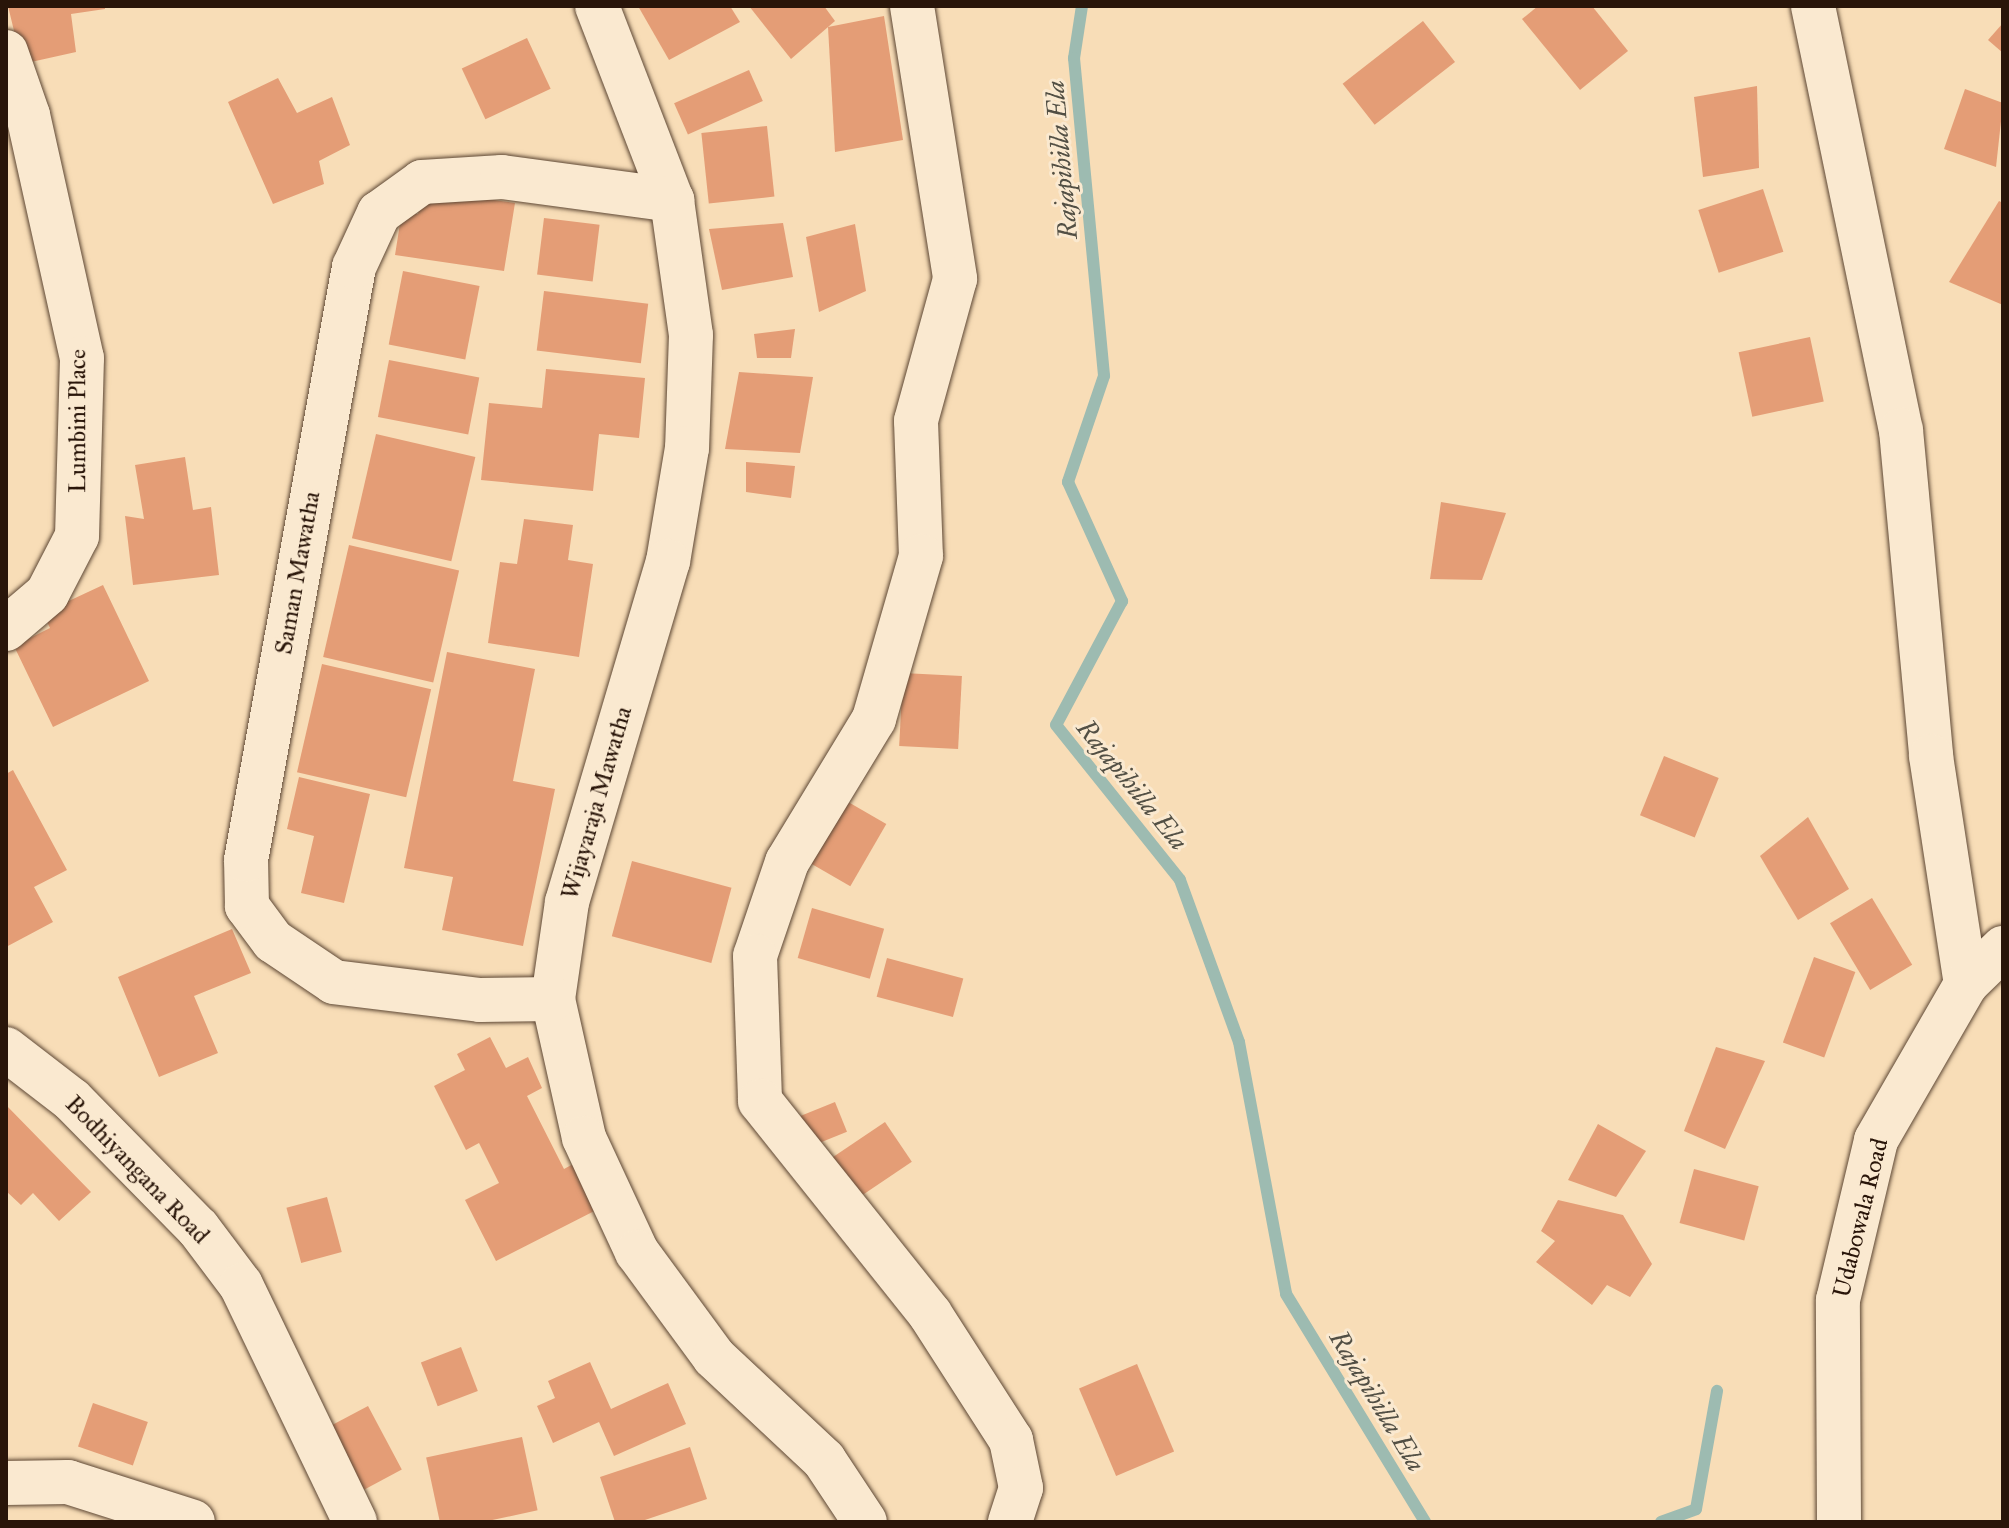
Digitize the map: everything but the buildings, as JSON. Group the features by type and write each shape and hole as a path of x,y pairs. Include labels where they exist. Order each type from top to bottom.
{"street":[{"name":"Wijayaraja Mawatha","path":"597,6 672,200 691,335 687,448 668,561 567,902 553,999 584,1138 637,1252 714,1357 824,1460 865,1522"},
{"path":"912,6 955,279 916,421 921,556 874,719 787,862 755,956 760,1101 930,1314 1011,1440 1021,1488 1010,1522"},
{"path":"1813,6 1901,430 1931,756 1966,984"},
{"name":"Lumbini Place","path":"6,52 28,115 82,358 77,536 47,594 6,629"},
{"name":"Saman Mawatha","path":"553,999 480,1000 334,982 273,941 247,906 246,860 354,267 379,213 422,182 502,177 672,200"},
{"name":"Udabowala Road","path":"1839,1522 1842,1285 1876,1140 1966,984 2003,948"},
{"name":"Bodhiyangana Road","path":"6,1049 72,1100 224,1262 355,1522"},
{"path":"6,1483 68,1482 193,1522"}],"waterway":[{"name":"Rajapihilla Ela","path":"1082,6 1074,58 1104,376 1068,482 1122,601 1056,725 1180,880 1239,1042 1286,1294 1425,1522"},
{"name":"Rajapihilla Ela","path":"1661,1522 1696,1509 1717,1391"}]}
